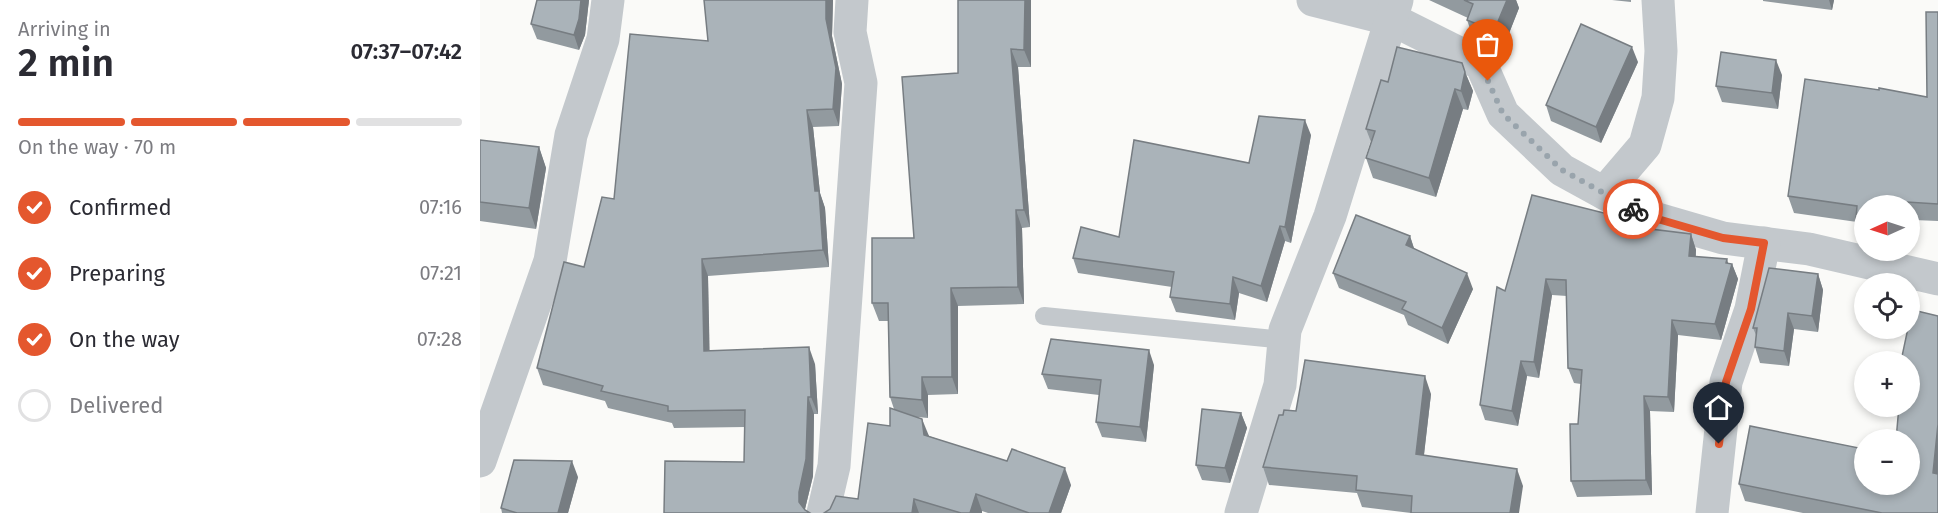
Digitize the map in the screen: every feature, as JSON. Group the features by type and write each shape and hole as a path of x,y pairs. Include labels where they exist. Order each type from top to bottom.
{"street":[{"path":"480,461 497,406 550,261 571,135 603,39 608,0"},
{"path":"823,513 834,466 861,83 850,32 852,0"},
{"path":"1313,0 1395,10 1481,64 1503,114 1562,170 1644,215 1723,238 1809,249 1938,279"},
{"path":"1604,193 1645,145 1658,98 1660,51 1658,0"},
{"path":"1241,513 1280,385 1284,340 1298,292 1330,216 1395,10"},
{"path":"1712,513 1726,382 1751,309 1764,243"}],"lane":[{"path":"1044,315 1284,340"}],"building":[{"path":"537,0 581,0 574,35 531,24"},
{"path":"704,0 826,0 826,19 836,68 833,109 807,110 815,191 819,191 823,250 702,259 704,351 809,347 811,397 808,397 806,459 799,502 810,513 664,513 665,461 744,462 745,410 668,411 668,406 601,391 603,386 537,368 564,262 584,267 602,197 614,199 630,34 708,41"},
{"path":"958,0 1025,0 1024,50 1011,49 1024,210 1016,210 1018,287 951,288 952,377 922,377 922,400 890,397 888,303 872,303 872,238 914,238 902,77 958,73"},
{"path":"1464,0 1507,0 1494,31 1467,20 1473,4"},
{"path":"1926,12 1938,12 1938,204 1920,203 1920,195 1854,195 1854,206 1788,196 1805,79 1879,90 1879,88 1927,97"},
{"path":"1581,24 1632,47 1596,127 1546,105"},
{"path":"1397,47 1462,63 1465,72 1461,91 1455,89 1429,178 1366,158 1375,131 1366,129 1381,80 1388,82"},
{"path":"1721,52 1776,60 1772,93 1716,86"},
{"path":"1259,116 1305,120 1285,227 1280,226 1261,286 1233,277 1230,304 1170,297 1174,272 1073,258 1081,227 1119,237 1134,140 1249,163"},
{"path":"480,140 539,147 529,208 480,202"},
{"path":"1532,195 1620,217 1618,225 1691,234 1689,256 1727,259 1726,263 1732,264 1715,324 1672,320 1668,397 1644,396 1646,480 1571,481 1570,424 1578,424 1582,370 1568,368 1566,280 1546,279 1534,362 1521,361 1512,411 1480,405 1497,287 1505,291"},
{"path":"1356,215 1410,236 1406,245 1467,273 1442,328 1402,309 1406,302 1333,273"},
{"path":"1769,268 1818,274 1812,316 1788,313 1784,351 1755,347 1757,328 1753,328"},
{"path":"1920,312 1938,316 1938,424 1933,473 1938,474 1938,513 1882,513 1739,484 1750,426 1854,447 1854,495 1920,495 1920,429 1897,429 1898,417 1920,417 1920,351 1903,351 1906,339 1920,339"},
{"path":"1051,339 1149,350 1140,427 1096,422 1101,380 1042,374"},
{"path":"1305,360 1425,376 1416,454 1517,469 1510,513 1411,513 1412,496 1356,490 1357,476 1263,467 1279,415 1283,415 1284,410 1296,411"},
{"path":"890,408 922,419 924,435 1007,461 1012,449 1065,468 1049,513 1029,513 976,494 970,513 961,513 914,499 912,513 824,513 830,509 836,496 858,499 868,423 890,426"},
{"path":"1202,409 1241,413 1225,468 1196,465"},
{"path":"514,460 572,461 558,513 517,513 501,508"}],"way so far":[{"path":"1488,81 1503,114 1562,170 1633,209"}],"route":[{"path":"1633,209 1644,215 1723,238 1764,243 1751,309 1726,382 1719,444"}]}
